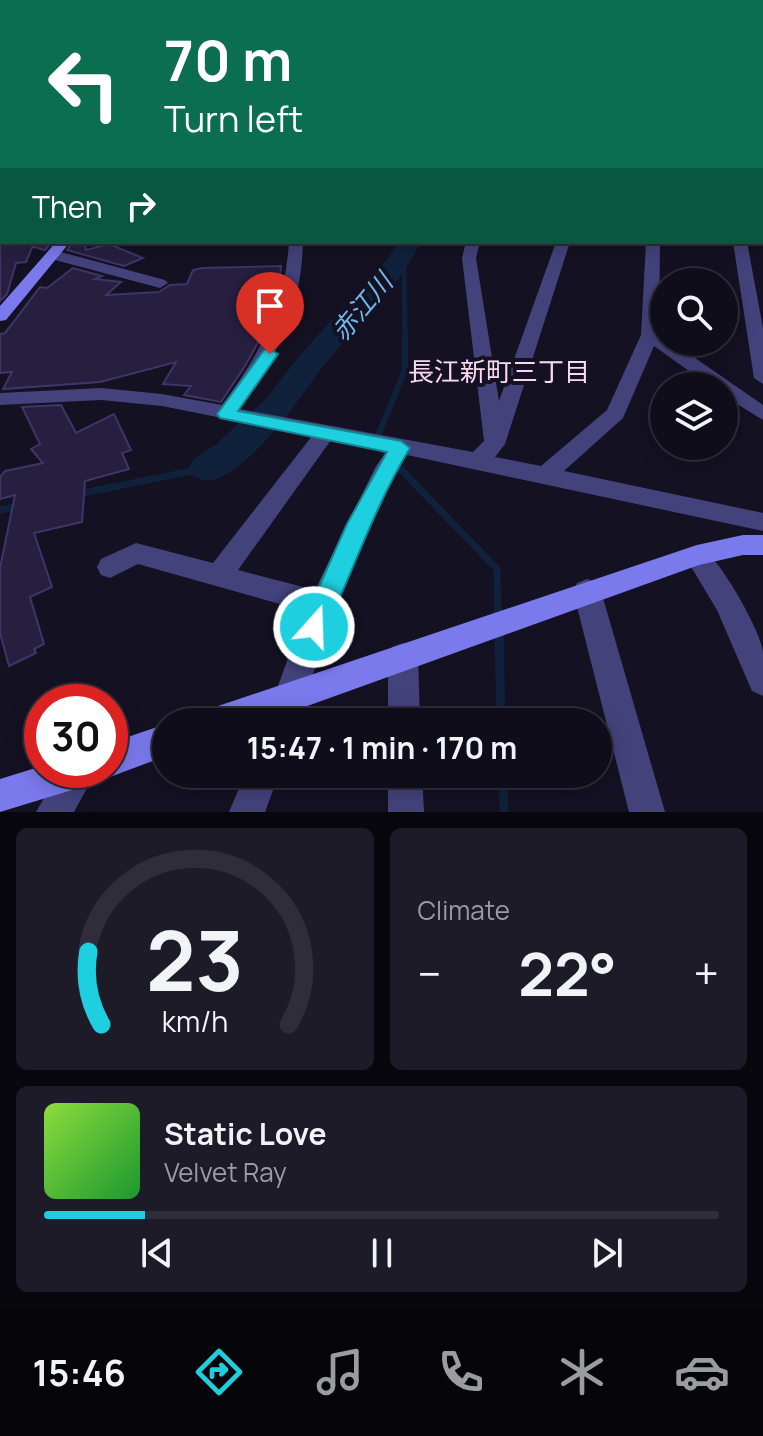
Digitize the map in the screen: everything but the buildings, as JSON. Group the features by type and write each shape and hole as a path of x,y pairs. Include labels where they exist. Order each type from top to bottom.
{"street":[{"path":"0,316 61,244"},
{"path":"226,414 270,354 296,270 296,244"},
{"path":"472,244 469,258 494,444"},
{"path":"478,461 494,444 562,244"},
{"path":"652,268 653,244"},
{"path":"740,244 763,378"},
{"path":"51,257 61,256 160,283"},
{"path":"544,476 616,413 650,335"},
{"path":"680,356 703,372"},
{"path":"0,399 101,394 162,400 478,461 763,522"},
{"path":"738,396 763,414"},
{"path":"218,576 325,433"},
{"path":"286,708 322,604 387,466 401,448"},
{"path":"288,708 403,657 587,591 697,555 743,545 763,545"},
{"path":"110,567 136,553 322,604"},
{"path":"697,555 728,604 763,681"},
{"path":"587,591 647,812"},
{"path":"403,657 404,708"},
{"path":"128,754 152,745"},
{"path":"0,797 27,788"},
{"path":"54,812 69,788"},
{"path":"247,812 256,788"},
{"path":"405,788 406,812"}],"waterway":[{"name":"赤江川","path":"207,468 228,454 277,408 311,362 400,260 408,244"},
{"path":"400,260 404,267 405,334"},
{"path":"387,455 375,443 405,370 405,334"},
{"path":"387,455 497,569 498,613"},
{"path":"78,494 207,468"},
{"path":"0,510 20,506"},
{"path":"498,613 498,618"},
{"path":"499,630 501,708"},
{"path":"503,788 504,812"}],"district":[{"name":"長江新町三丁目","path":"499,372"}],"route":[{"path":"270,354 226,414 401,448 387,466 358,524 314,627"}]}
